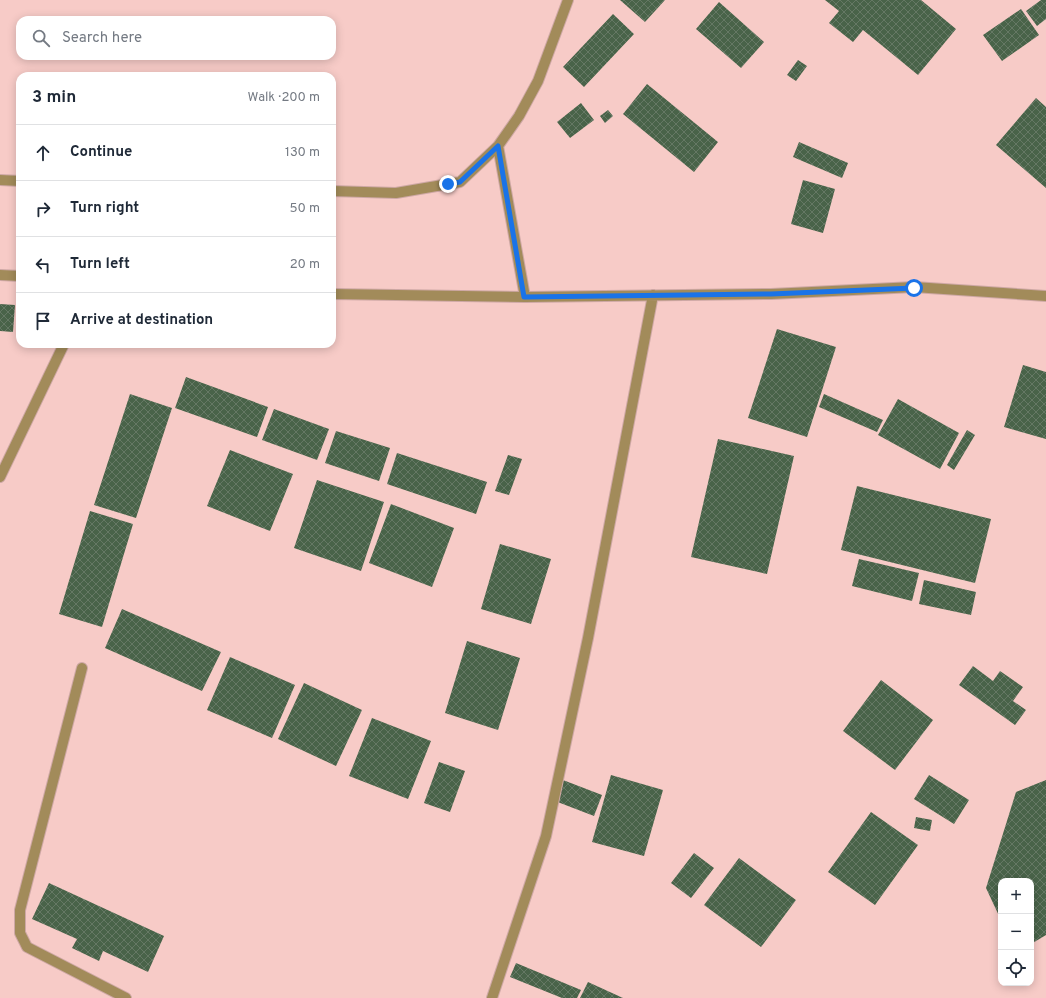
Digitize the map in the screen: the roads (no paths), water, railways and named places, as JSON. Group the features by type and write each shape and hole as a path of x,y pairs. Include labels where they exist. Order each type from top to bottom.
{"street":[{"path":"336,191 396,193 460,182 498,146 519,116 538,81 568,0"},
{"path":"498,146 524,297"},
{"path":"0,180 16,182"},
{"path":"0,275 16,276"},
{"path":"336,294 524,297 771,294 914,288 1046,296"},
{"path":"492,998 546,836 588,638 653,295"},
{"path":"0,477 62,348"},
{"path":"82,668 20,910 20,934 27,947 126,998"}]}
